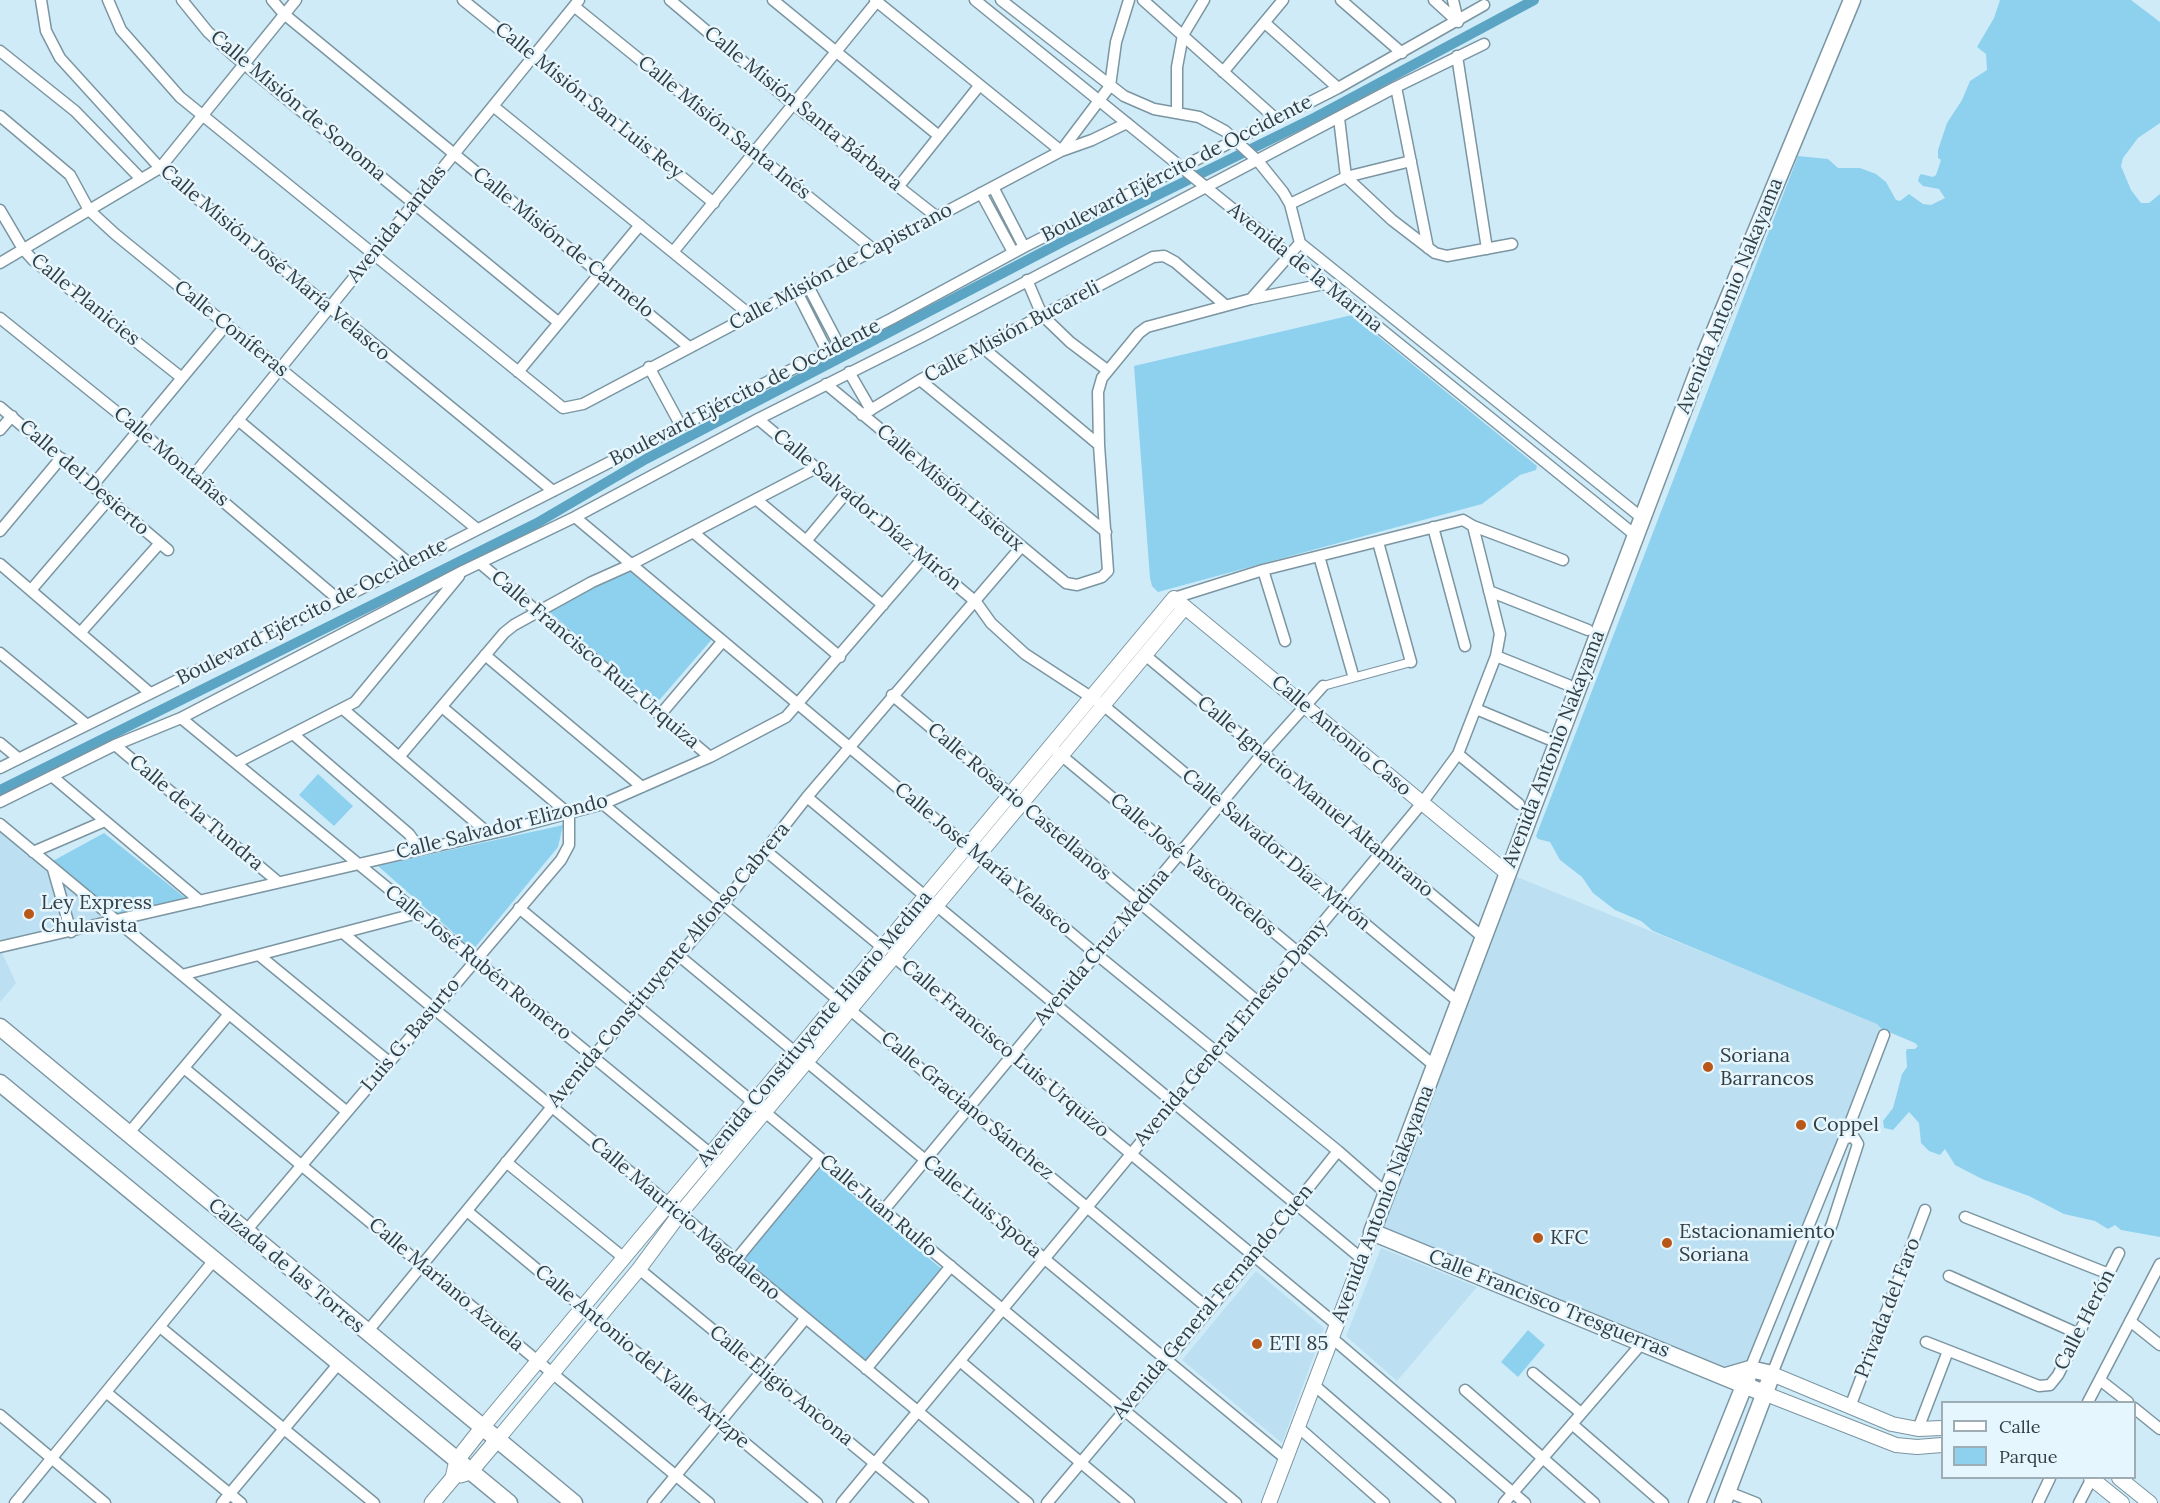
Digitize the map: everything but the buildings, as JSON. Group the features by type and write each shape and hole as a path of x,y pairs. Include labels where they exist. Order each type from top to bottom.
{"main road":[{"name":"Avenida Antonio Nakayama","path":"1372,1232 1485,939 1635,535 1725,304 1852,0"},
{"name":"Calzada de las Torres","path":"0,1027 574,1503"},
{"name":"Calzada de las Torres","path":"0,1083 508,1503"},
{"name":"Calle Francisco Tresguerras","path":"1372,1232 1766,1394"},
{"path":"1697,1503 1750,1369"},
{"path":"1726,1376 1750,1369 1772,1374 1726,1498"},
{"name":"Avenida Constituyente Hilario Medina","path":"432,1503 453,1478 457,1460 482,1428"},
{"name":"Avenida Constituyente Hilario Medina","path":"470,1472 497,1440"},
{"path":"453,1478 470,1472"}],"street":[{"name":"Calle Misión José María Velasco","path":"41,0 46,31 60,58 160,168 553,491"},
{"path":"108,0 121,30 180,97 518,372 640,225"},
{"name":"Calle Misión de Sonoma","path":"182,0 208,32 244,64 558,322"},
{"name":"Calle Misión de Carmelo","path":"272,0 284,14 689,347"},
{"path":"0,263 160,168 296,0"},
{"name":"Calle Misión San Luis Rey","path":"463,0 714,203"},
{"name":"Calle Misión Santa Bárbara","path":"670,0 793,104 937,217"},
{"path":"773,0 939,136"},
{"name":"Avenida de la Marina","path":"975,0 1635,535"},
{"name":"Avenida de la Marina","path":"1001,0 1110,86 1138,103 1154,109 1177,111 1215,124 1237,142 1277,182 1290,204 1300,243 1642,518"},
{"path":"673,252 877,1 1061,151 1110,86 1116,42 1129,0"},
{"path":"1143,0 1275,118"},
{"path":"1177,111 1177,67 1183,35 1204,0"},
{"path":"1223,72 1283,0"},
{"path":"1341,0 1402,53"},
{"path":"1434,0 1458,22"},
{"path":"1453,0 1458,22"},
{"name":"Avenida Landas","path":"193,476 577,3"},
{"name":"Calle Misión Santa Inés","path":"577,3 874,250"},
{"name":"Boulevard Ejército de Occidente","path":"0,768 339,600 681,426 1013,252 1183,170 1237,142 1275,118 1338,88 1402,53 1484,5"},
{"path":"1265,23 1338,88"},
{"name":"Boulevard Ejército de Occidente","path":"0,802 116,745 181,718 463,571 575,517 758,419 923,336 1254,158 1339,118 1395,87 1484,44"},
{"path":"0,51 75,111 141,179"},
{"path":"1457,56 1487,249"},
{"path":"899,186 979,86"},
{"path":"1395,87 1428,248"},
{"path":"494,106 750,314"},
{"name":"Calle Coníferas","path":"0,116 70,175 89,210 226,325 477,529"},
{"path":"1339,118 1346,177 1385,214 1428,248 1447,256 1512,244"},
{"name":"Calle Misión de Capistrano","path":"518,372 563,408 573,408 1061,151 1092,140 1127,123"},
{"path":"1290,204 1346,177 1411,161"},
{"path":"993,187 1024,247"},
{"path":"981,193 1013,252"},
{"name":"Calle Planicies","path":"0,210 23,249 33,260 182,378"},
{"path":"1251,299 1300,243"},
{"name":"Calle Misión Bucareli","path":"866,412 920,380 1154,257 1164,256 1175,262 1225,305"},
{"path":"1027,280 1042,315 1070,342 1107,370"},
{"path":"807,284 839,345"},
{"path":"1106,532 1099,444 1098,392 1107,370 1147,327 1225,305 1324,284"},
{"path":"796,290 827,351"},
{"name":"Calle Montañas","path":"0,318 139,430 339,600"},
{"path":"93,485 226,325"},
{"path":"982,347 1099,444"},
{"path":"649,367 681,426"},
{"name":"Calle Misión Lisieux","path":"849,372 866,412"},
{"path":"920,380 1106,532"},
{"name":"Calle Misión Lisieux","path":"826,384 866,412 1021,547 1066,583 1077,585 1102,577 1108,571 1106,532"},
{"name":"Calle del Desierto","path":"0,406 164,547 81,632"},
{"path":"0,430 12,416"},
{"name":"Calle Salvador Díaz Mirón","path":"758,419 976,602 991,623 1025,654 1098,701 1460,1003"},
{"path":"238,420 410,564"},
{"path":"0,531 61,458"},
{"path":"399,757 504,633 592,582 630,565 816,468"},
{"path":"806,541 846,493"},
{"path":"31,590 109,499"},
{"path":"757,500 883,605"},
{"name":"Calle José María Velasco","path":"575,517 1096,954 1338,1151"},
{"path":"1468,523 1563,560"},
{"name":"Avenida Constituyente Hilario Medina","path":"497,1440 639,1269 759,1107 888,953 937,906 973,851 1098,701 1174,598 1263,570 1433,527 1468,523"},
{"name":"Avenida General Ernesto Damy","path":"842,1503 1422,803 1458,754 1496,656 1500,634 1468,523"},
{"path":"1433,527 1465,646"},
{"path":"693,532 840,657"},
{"path":"1323,686 1353,675 1411,662 1378,542"},
{"name":"Avenida Constituyente Alfonso Cabrera","path":"367,1332 636,1005 766,852 807,797 1021,547"},
{"path":"1319,556 1353,675"},
{"name":"Calle Salvador Elizondo","path":"0,947 569,814 603,804 774,726 798,705 923,558"},
{"path":"0,564 150,693"},
{"name":"Calle Francisco Ruiz Urquiza","path":"481,564 710,757"},
{"path":"1263,570 1285,641"},
{"path":"236,763 343,709 364,694 463,571"},
{"name":"Avenida Constituyente Hilario Medina","path":"1098,701 1146,655 1185,607 1192,591"},
{"path":"1489,591 1588,630"},
{"name":"Calle Antonio Caso","path":"1174,598 1508,873"},
{"path":"660,715 722,642"},
{"path":"0,653 86,724"},
{"path":"485,655 642,787"},
{"name":"Calle Ignacio Manuel Altamirano","path":"1146,655 1485,939"},
{"path":"1496,656 1568,685"},
{"name":"Avenida Cruz Medina","path":"883,1210 1263,753 1323,686"},
{"name":"Calle Rosario Castellanos","path":"892,695 1257,1001"},
{"path":"442,707 569,814"},
{"path":"343,709 488,833"},
{"path":"1476,709 1548,739"},
{"name":"Calle José Rubén Romero","path":"181,718 711,1154"},
{"path":"293,734 409,834 420,849"},
{"path":"0,743 18,758"},
{"name":"Calle de la Tundra","path":"116,745 277,881"},
{"name":"Calle José Vasconcelos","path":"1056,751 1436,1067"},
{"path":"1458,754 1519,804"},
{"path":"52,777 200,901"},
{"path":"807,797 925,896"},
{"name":"Calle Graciano Sánchez","path":"603,804 1209,1309"},
{"name":"Luis G. Basurto","path":"245,1232 561,860 569,845 569,814"},
{"path":"33,852 105,821"},
{"path":"0,824 346,1111"},
{"name":"Avenida Constituyente Hilario Medina","path":"888,953 925,896 973,851"},
{"name":"Calle Francisco Luis Urquizo","path":"766,852 1254,1256 1525,1503"},
{"path":"53,868 71,932"},
{"path":"937,906 1362,1259"},
{"name":"Calle Juan Rulfo","path":"519,908 1236,1503"},
{"path":"182,975 418,913"},
{"name":"Calle Mauricio Magdaleno","path":"343,933 668,1206 1028,1503"},
{"name":"Calle Luis Spota","path":"678,955 1286,1459"},
{"path":"260,956 388,1061"},
{"path":"128,1134 229,1014"},
{"path":"1750,1369 1884,1035"},
{"name":"Calle Mariano Azuela","path":"184,1068 709,1503"},
{"name":"Avenida Constituyente Hilario Medina","path":"482,1428 711,1154 759,1107"},
{"path":"1844,1139 1853,1136 1858,1144 1832,1224 1772,1374 1892,1424 1918,1429 1941,1428"},
{"path":"1338,1151 1386,1193"},
{"name":"Avenida General Fernando Cuen","path":"1047,1503 1254,1256 1338,1151"},
{"path":"735,1261 820,1158"},
{"path":"506,1162 624,1258"},
{"name":"Privada del Faro","path":"1850,1407 1925,1210"},
{"name":"Calle Antonio del Valle Arizpe","path":"467,1211 817,1503"},
{"path":"1965,1216 2109,1274"},
{"name":"Avenida Antonio Nakayama","path":"1269,1503 1372,1232"},
{"name":"Calle Herón","path":"1926,1342 2044,1386 2050,1385 2058,1376 2119,1252"},
{"path":"15,1503 215,1259"},
{"path":"2089,1401 2160,1263"},
{"path":"866,1369 951,1266"},
{"name":"Calle Eligio Ancona","path":"639,1269 923,1503"},
{"path":"1949,1276 2079,1334"},
{"path":"653,1503 805,1319"},
{"path":"2130,1321 2160,1345"},
{"path":"160,1327 374,1503"},
{"path":"1504,1503 1643,1342"},
{"path":"1918,1429 1948,1351"},
{"path":"222,1503 340,1362"},
{"path":"961,1362 1129,1503"},
{"path":"1533,1373 1581,1413"},
{"path":"2100,1380 2127,1401"},
{"path":"1314,1385 1450,1503"},
{"path":"1465,1390 1594,1503"},
{"path":"107,1393 241,1503"},
{"path":"1766,1394 1896,1444 1917,1447 1941,1445"},
{"path":"2136,1410 2160,1429"},
{"path":"0,1415 105,1503"},
{"path":"1572,1424 1663,1503"},
{"path":"1298,1427 1384,1503"},
{"path":"2038,1503 2050,1479"},
{"path":"2079,1503 2091,1479"},
{"path":"2093,1479 2122,1503"},
{"path":"2120,1479 2150,1503"},
{"path":"1726,1498 1756,1503"}],"shaded area":[{"path":"0,824 116,921 0,947"},
{"path":"1507,873 1888,1027 1744,1385 1372,1232"},
{"path":"0,948 16,983 0,1002"},
{"path":"1381,1248 1477,1287 1397,1381 1346,1336"},
{"name":"ETI 85","path":"1256,1271 1324,1328 1282,1443 1182,1360"}],"green space":[{"path":"2000,0 2131,0 2160,22 2160,123 2138,138 2123,158 2121,166 2131,190 2141,203 2149,203 2160,194 2160,1237 2121,1230 2115,1225 2108,1229 2095,1221 2064,1214 2029,1196 1982,1179 1955,1165 1945,1149 1940,1155 1929,1151 1921,1143 1919,1123 1909,1112 1893,1130 1884,1128 1883,1121 1893,1108 1902,1074 1907,1067 1907,1049 1915,1049 1918,1046 1915,1043 1882,1029 1877,1024 1653,931 1641,921 1615,910 1593,893 1582,877 1560,860 1550,842 1538,839 1536,836 1798,156 1828,159 1838,168 1860,168 1876,174 1886,182 1896,200 1900,201 1909,194 1923,204 1931,205 1945,198 1939,189 1923,186 1918,181 1919,177 1921,174 1933,177 1936,175 1941,160 1938,158 1938,150 1947,123 1962,100 1970,81 1987,70 1986,54 1977,47 1994,18"},
{"path":"1352,315 1537,466 1536,470 1520,475 1482,504 1158,592 1152,586 1150,578 1134,366"},
{"path":"629,569 713,638 656,704 545,608"},
{"path":"318,774 353,806 334,826 299,795"},
{"path":"563,825 558,847 473,950 378,866"},
{"path":"104,833 188,900 119,917 51,862"},
{"path":"820,1168 943,1270 865,1363 742,1262"},
{"path":"1528,1330 1545,1345 1518,1377 1501,1362"}],"waterway":[{"path":"0,790 537,523 646,459 1064,241 1316,117 1534,0"}],"place":[{"name":"Ley Express Chulavista","path":"29,914"},
{"name":"Soriana Barrancos","path":"1708,1067"},
{"name":"Coppel","path":"1801,1125"},
{"name":"KFC","path":"1538,1238"},
{"name":"Estacionamiento Soriana","path":"1667,1243"},
{"name":"ETI 85","path":"1257,1344"}]}
